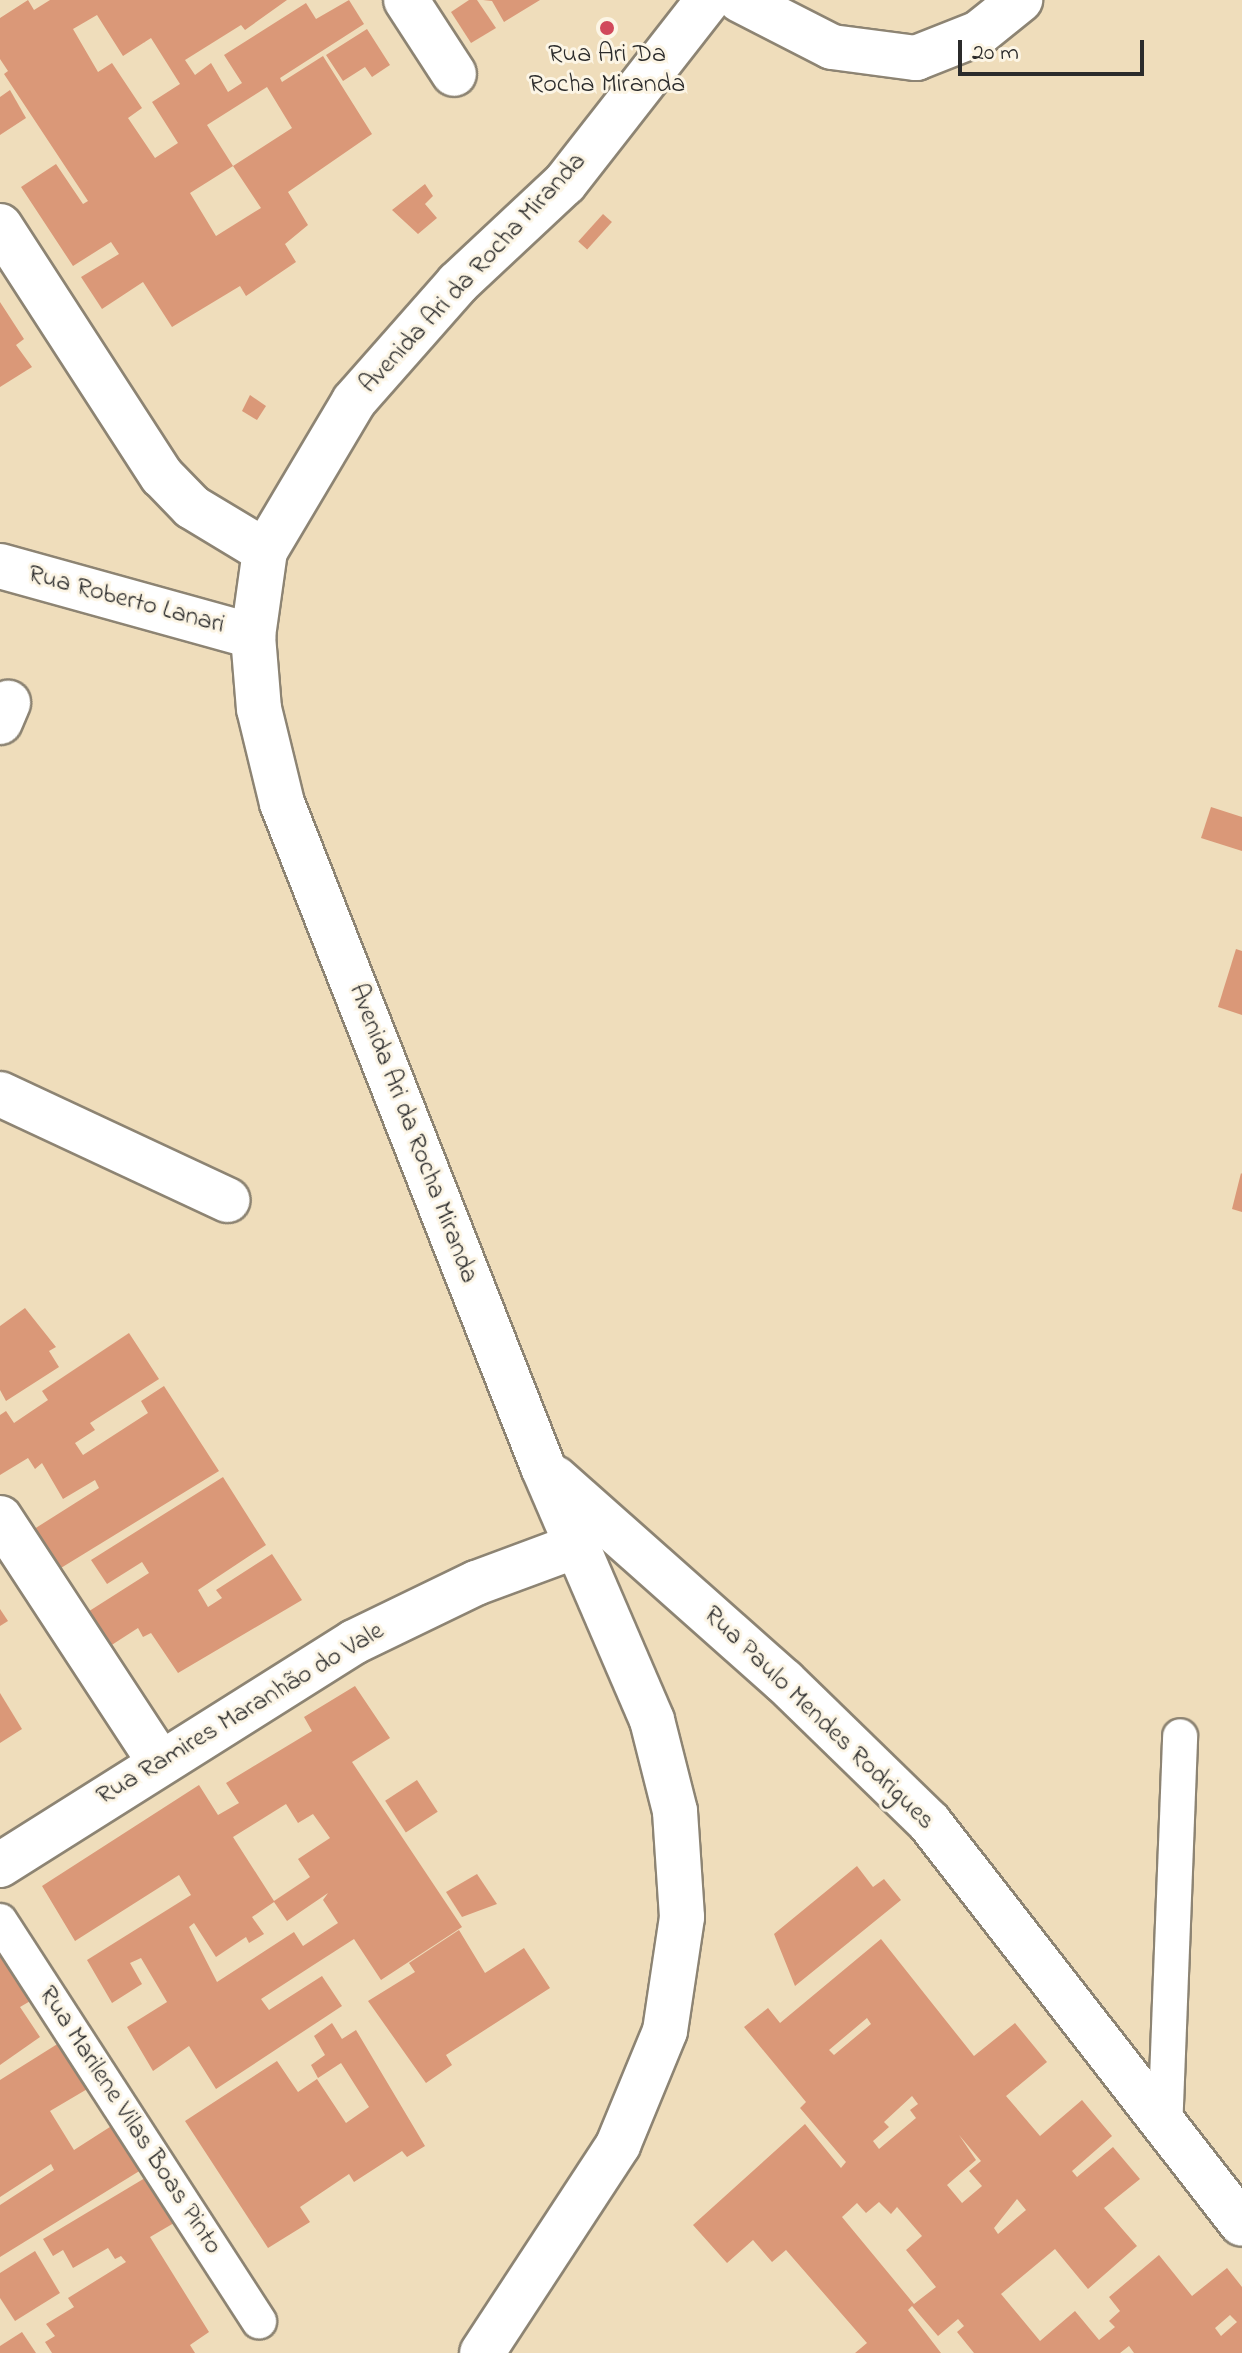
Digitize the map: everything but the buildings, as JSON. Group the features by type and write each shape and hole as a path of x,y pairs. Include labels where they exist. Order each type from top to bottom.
{"street":[{"path":"406,0 454,74"},
{"name":"Avenida Ari da Rocha Miranda","path":"482,2353 618,2145 665,2031 682,1917 675,1811 652,1720 543,1467 282,803 259,709 253,636 265,551 354,401 458,283 565,183 708,0"},
{"path":"740,0 832,47 916,58 979,33 1020,0"},
{"path":"0,226 162,476 192,507 265,551"},
{"name":"Rua Roberto Lanari","path":"0,566 253,636"},
{"path":"0,1094 227,1200"},
{"name":"Rua Paulo Mendes Rodrigues","path":"543,1467 784,1681 929,1822 1165,2131 1242,2224"},
{"path":"0,1518 159,1761"},
{"name":"Rua Ramires Maranhão do Vale","path":"0,1865 159,1761 354,1642 476,1583 578,1545"}],"lane":[{"path":"1165,2131 1180,1736"},
{"name":"Rua Marilene Vilas Boas Pinto","path":"0,1921 259,2322"}],"place":[{"name":"Rua Ari Da Rocha Miranda","path":"607,28"}]}
